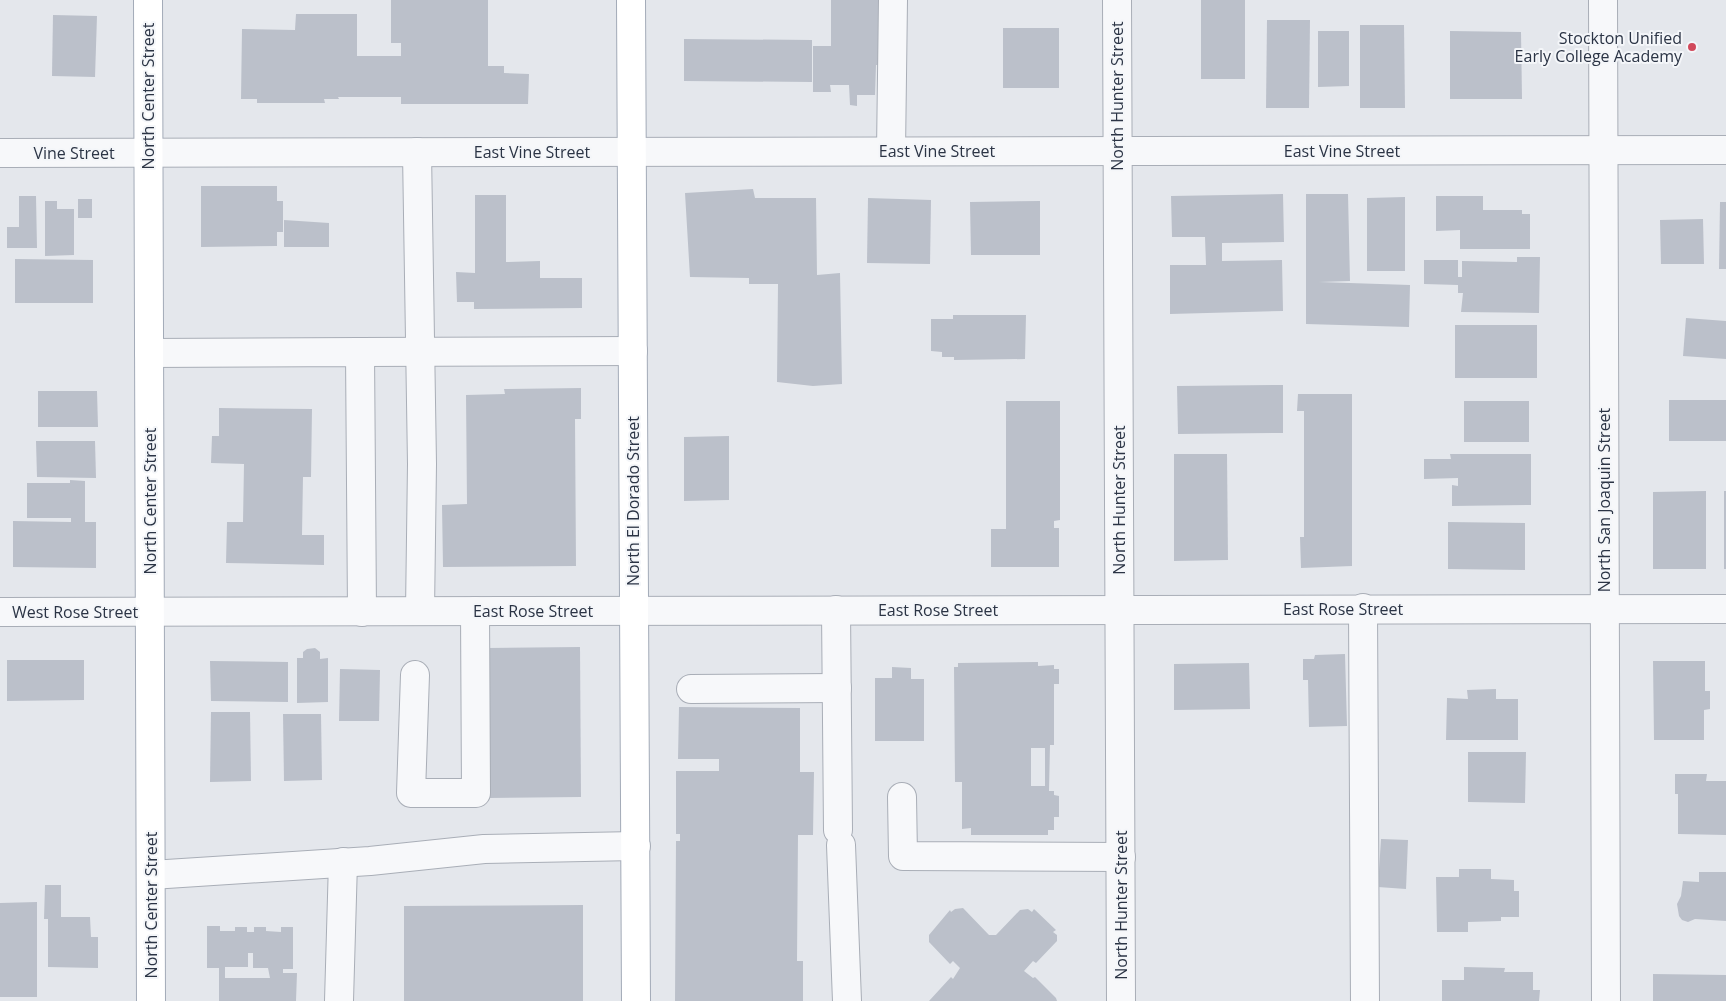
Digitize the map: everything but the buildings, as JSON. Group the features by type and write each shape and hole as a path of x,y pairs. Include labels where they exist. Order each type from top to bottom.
{"main road":[{"name":"North Center Street","path":"148,0 152,1001"},
{"name":"North El Dorado Street","path":"631,0 636,1001"}],"street":[{"path":"891,151 893,0"},
{"name":"North Hunter Street","path":"1117,0 1121,1001"},
{"name":"North San Joaquin Street","path":"1603,0 1606,1001"},
{"name":"East Vine Street","path":"148,153 1726,150"},
{"path":"417,152 422,464 420,611"},
{"name":"Vine Street","path":"0,153 148,153"},
{"path":"149,353 420,350 633,351"},
{"path":"360,352 362,612"},
{"path":"1363,608 1365,1001"},
{"name":"East Rose Street","path":"150,611 1726,609"},
{"path":"836,610 839,838 847,1001"},
{"name":"West Rose Street","path":"0,612 150,611"},
{"path":"414,674 411,793 476,793 475,611"},
{"path":"690,689 836,688"},
{"path":"902,796 903,856 1120,856"},
{"path":"151,875 343,862 484,849 636,846"},
{"path":"339,1001 343,862"}],"place":[{"name":"Stockton Unified Early College Academy","path":"1692,47"}]}
